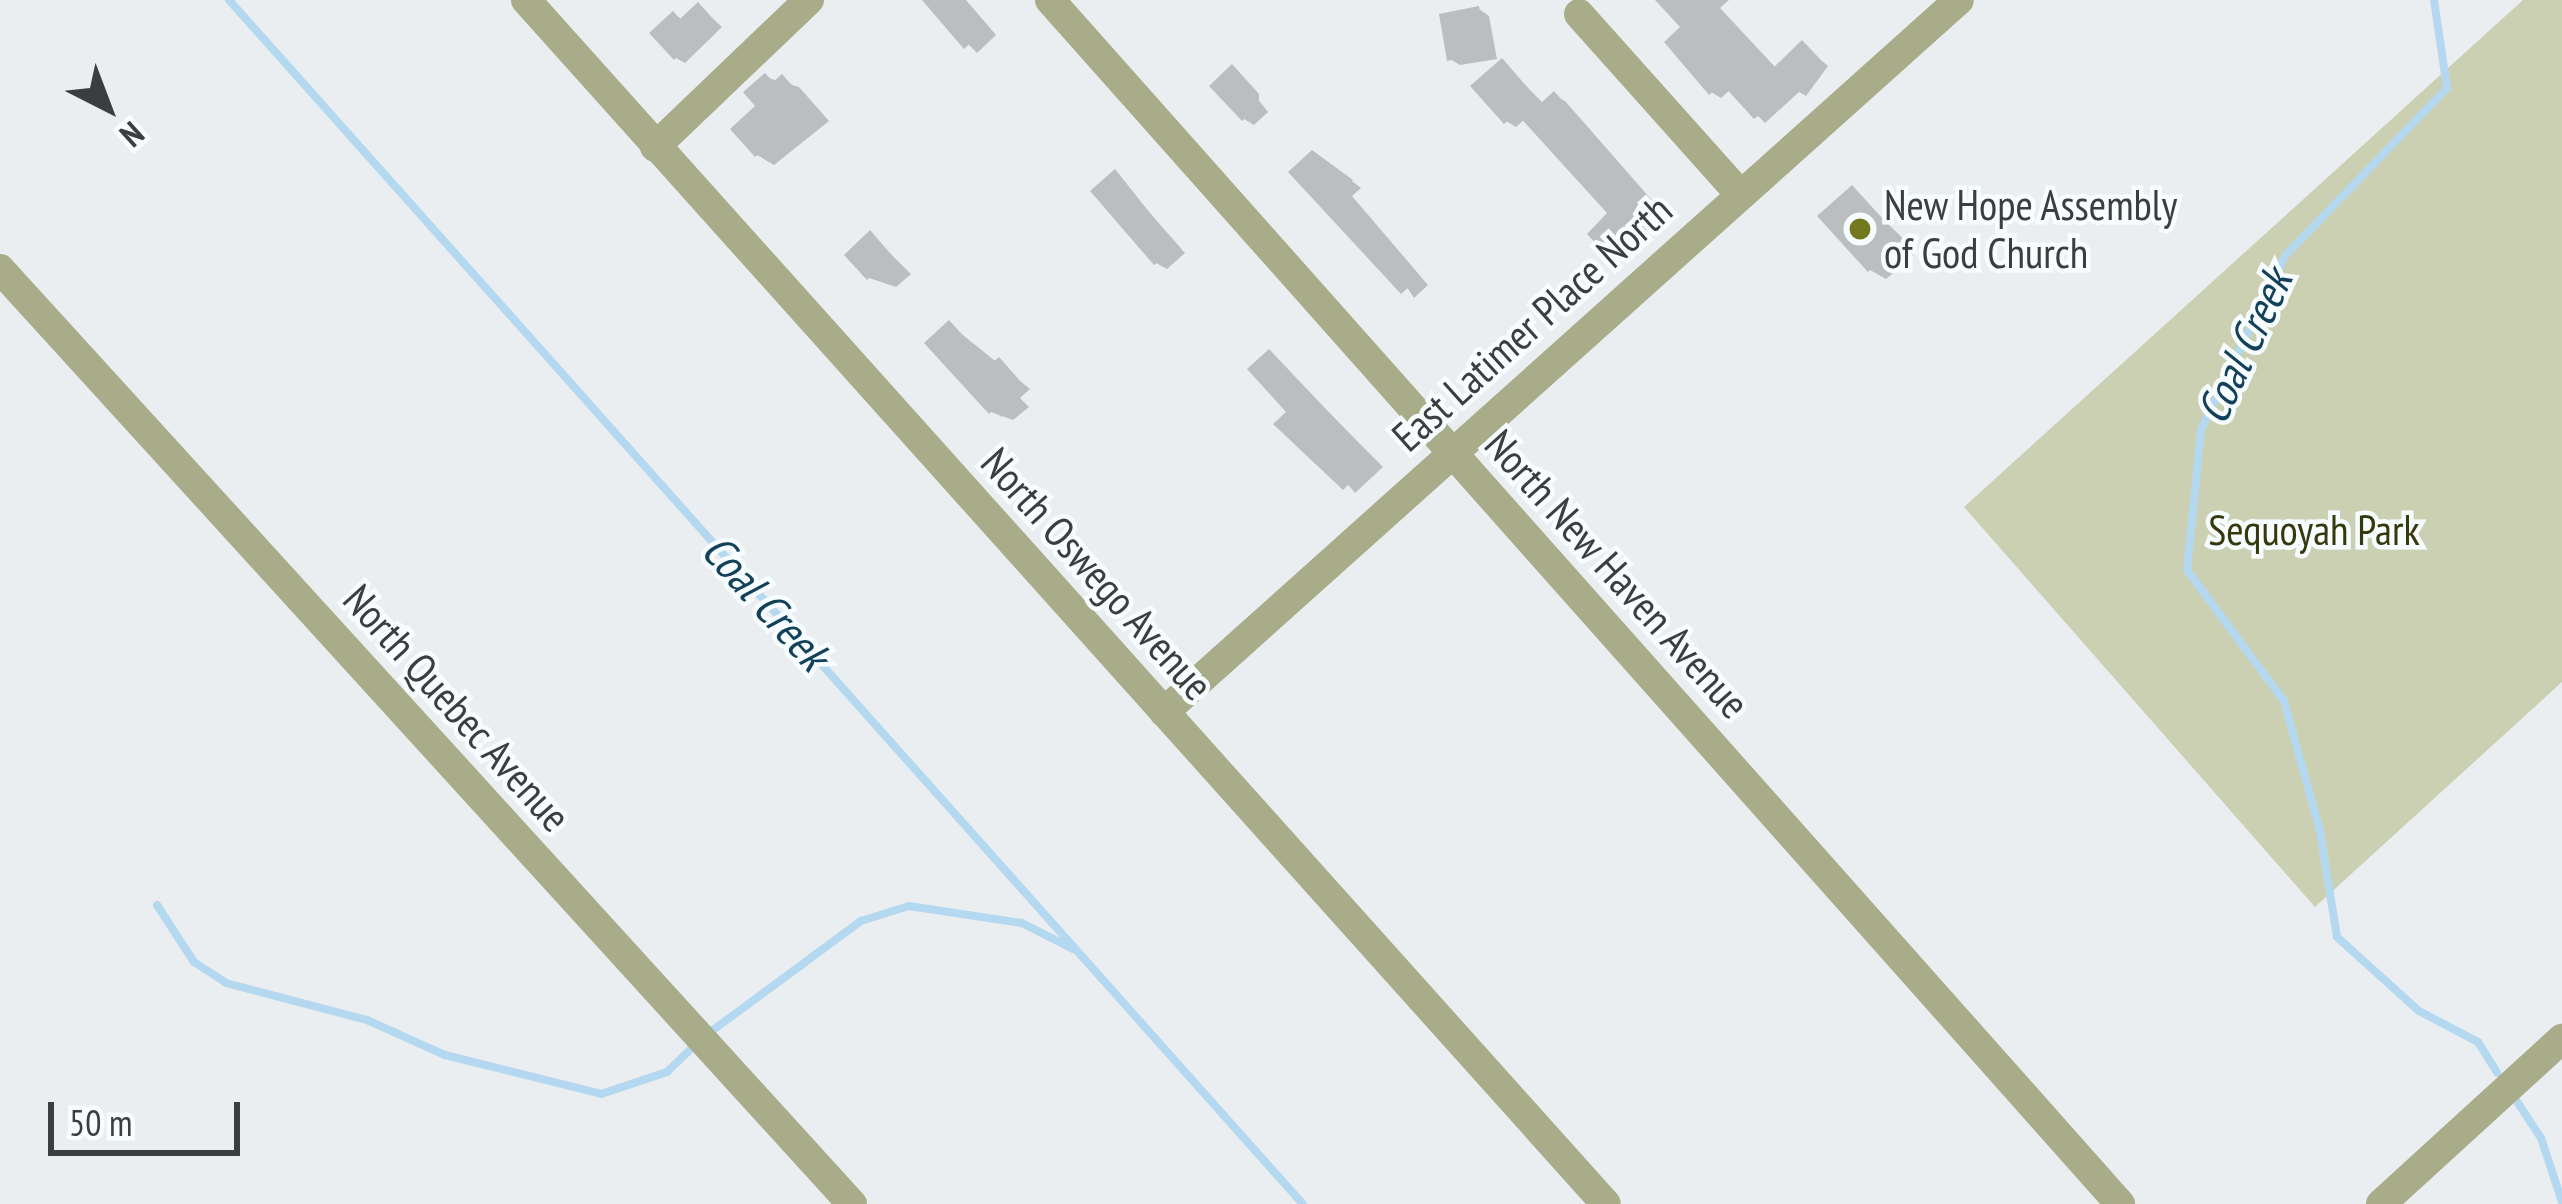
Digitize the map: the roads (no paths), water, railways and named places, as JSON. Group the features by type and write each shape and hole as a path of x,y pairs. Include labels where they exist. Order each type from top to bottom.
{"street":[{"name":"North Oswego Avenue","path":"526,0 1606,1204"},
{"path":"655,147 809,0"},
{"name":"North New Haven Avenue","path":"1050,0 2120,1204"},
{"name":"East Latimer Place North","path":"1164,712 1959,0"},
{"path":"1579,14 1739,193"},
{"name":"North Quebec Avenue","path":"0,269 852,1204"},
{"path":"2381,1204 2562,1039"}],"waterway":[{"name":"Coal Creek","path":"229,0 1303,1204"},
{"name":"Coal Creek","path":"2434,0 2447,88 2285,256 2201,430 2187,570 2284,701 2320,831 2337,937 2419,1011 2478,1042 2497,1072"},
{"path":"157,905 194,962 226,983 367,1020 445,1055 601,1094 667,1072 698,1042"},
{"path":"709,1033 861,921 909,906 1022,923 1073,949"},
{"name":"Coal Creek","path":"2516,1100 2541,1138 2562,1202"}],"place":[{"name":"New Hope Assembly of God Church","path":"1860,229"}],"park label":[{"name":"Sequoyah Park","path":"2314,530"}]}
